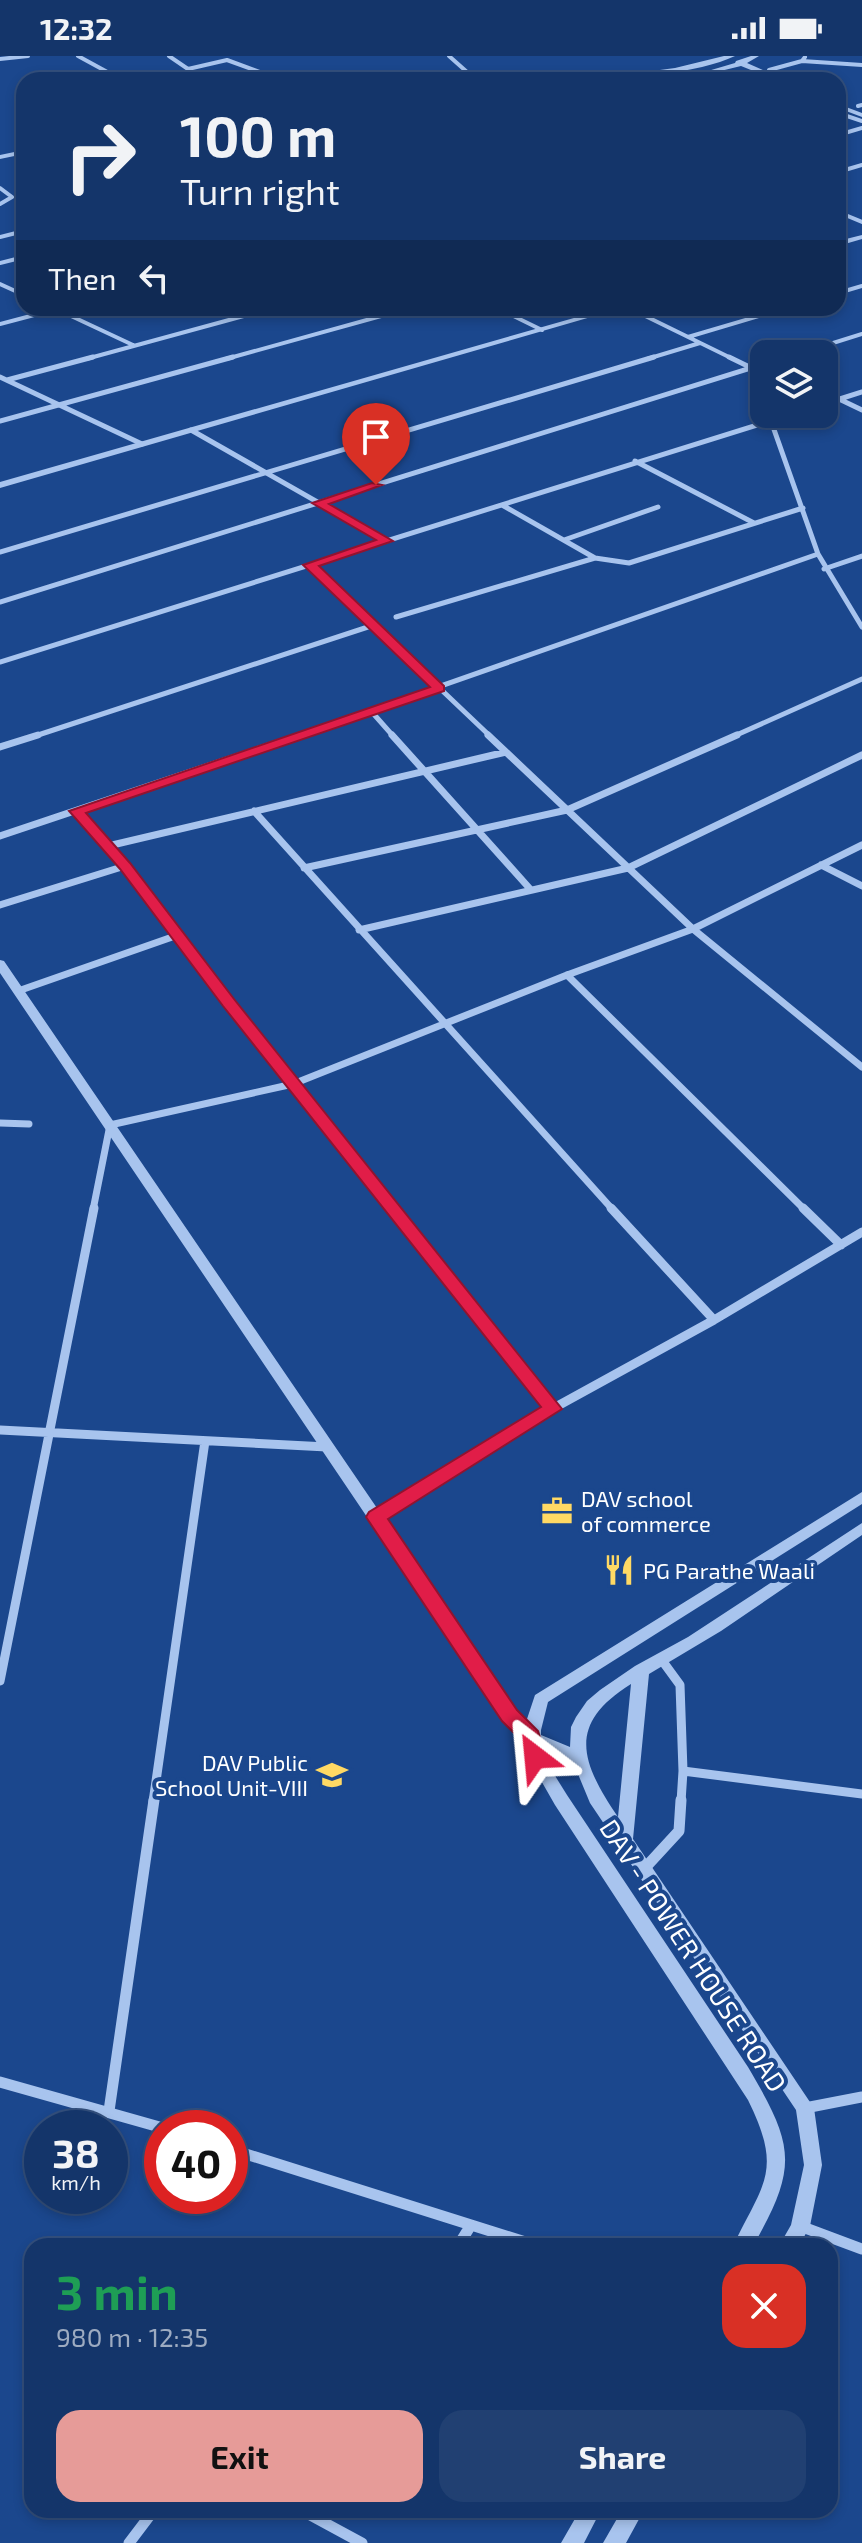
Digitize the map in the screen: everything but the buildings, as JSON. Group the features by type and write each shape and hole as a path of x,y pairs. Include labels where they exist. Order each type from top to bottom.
{"street":[{"path":"0,59 28,56"},
{"path":"78,56 107,72"},
{"path":"169,56 188,69 227,60 259,72"},
{"path":"449,56 467,72"},
{"path":"708,56 742,72"},
{"path":"712,72 731,68 755,56 771,72"},
{"path":"658,72 730,57 762,72"},
{"path":"769,70 804,58 862,65"},
{"path":"0,188 12,197 0,204"},
{"path":"0,237 16,233"},
{"path":"12,234 16,236"},
{"path":"0,324 28,316"},
{"path":"73,316 133,345"},
{"path":"3,378 243,316"},
{"path":"0,421 381,316"},
{"path":"513,316 542,330"},
{"path":"0,485 590,316"},
{"path":"645,316 750,367"},
{"path":"688,337 759,316"},
{"path":"838,342 862,334"},
{"path":"0,552 700,343"},
{"path":"0,602 750,369"},
{"path":"3,378 142,444"},
{"path":"839,399 862,392"},
{"path":"839,399 862,410"},
{"path":"0,662 750,427"},
{"path":"774,428 824,569 862,627"},
{"path":"191,430 386,541"},
{"path":"635,461 754,523"},
{"path":"502,505 595,558"},
{"path":"564,540 658,507"},
{"path":"396,617 595,558 637,563 803,508"},
{"path":"0,836 439,688 818,554"},
{"path":"824,569 862,556"},
{"path":"310,565 693,929 862,1067"},
{"path":"0,747 374,625"},
{"path":"304,868 567,810 862,679"},
{"path":"371,711 531,890"},
{"path":"108,846 506,752"},
{"path":"359,930 628,868 862,755"},
{"path":"76,811 125,866 293,1084 552,1409"},
{"path":"254,811 444,1025 714,1320"},
{"path":"110,1125 293,1084 567,975 693,929 862,845"},
{"path":"821,865 862,886"},
{"path":"0,905 125,866"},
{"path":"18,991 178,935"},
{"path":"0,964 510,1716 531,1737 579,1758 579,1728 585,1715 641,1670 691,1644 862,1528"},
{"path":"567,975 841,1245"},
{"path":"853,1058 862,1053"},
{"path":"0,1123 29,1124"},
{"path":"0,1681 110,1125"},
{"path":"376,1517 552,1409 714,1320 862,1232"},
{"path":"0,1430 328,1447"},
{"path":"109,2110 205,1441"},
{"path":"531,1737 541,1699 862,1497"},
{"path":"644,1869 679,1831 683,1771 680,1685 661,1659"},
{"path":"624,1840 641,1670"},
{"name":"DAV - POWER HOUSE ROAD","path":"531,1737 535,1757 561,1800 741,2073 774,2136 777,2160 773,2181 759,2219 748,2238"},
{"name":"DAV - POWER HOUSE ROAD","path":"579,1758 596,1798 805,2108 813,2165 800,2226 793,2238"},
{"path":"683,1771 862,1794"},
{"path":"0,2082 105,2110"},
{"path":"805,2108 862,2097"},
{"path":"248,2155 512,2238"},
{"path":"463,2238 471,2225"},
{"path":"800,2226 832,2238"},
{"path":"838,2240 862,2249"},
{"path":"129,2543 148,2518"},
{"path":"316,2518 362,2543"},
{"path":"572,2543 586,2518"},
{"path":"614,2543 629,2518"}],"place":[{"name":"DAV school of commerce","path":"557,1511"},
{"name":"PG Parathe Waali","path":"619,1570"},
{"name":"DAV Public School Unit-VIII","path":"332,1775"}],"route":[{"path":"376,485 318,503 386,541 310,565 439,688 76,811 125,866 228,1003 552,1409 376,1517 510,1716 531,1737 535,1757"}]}
